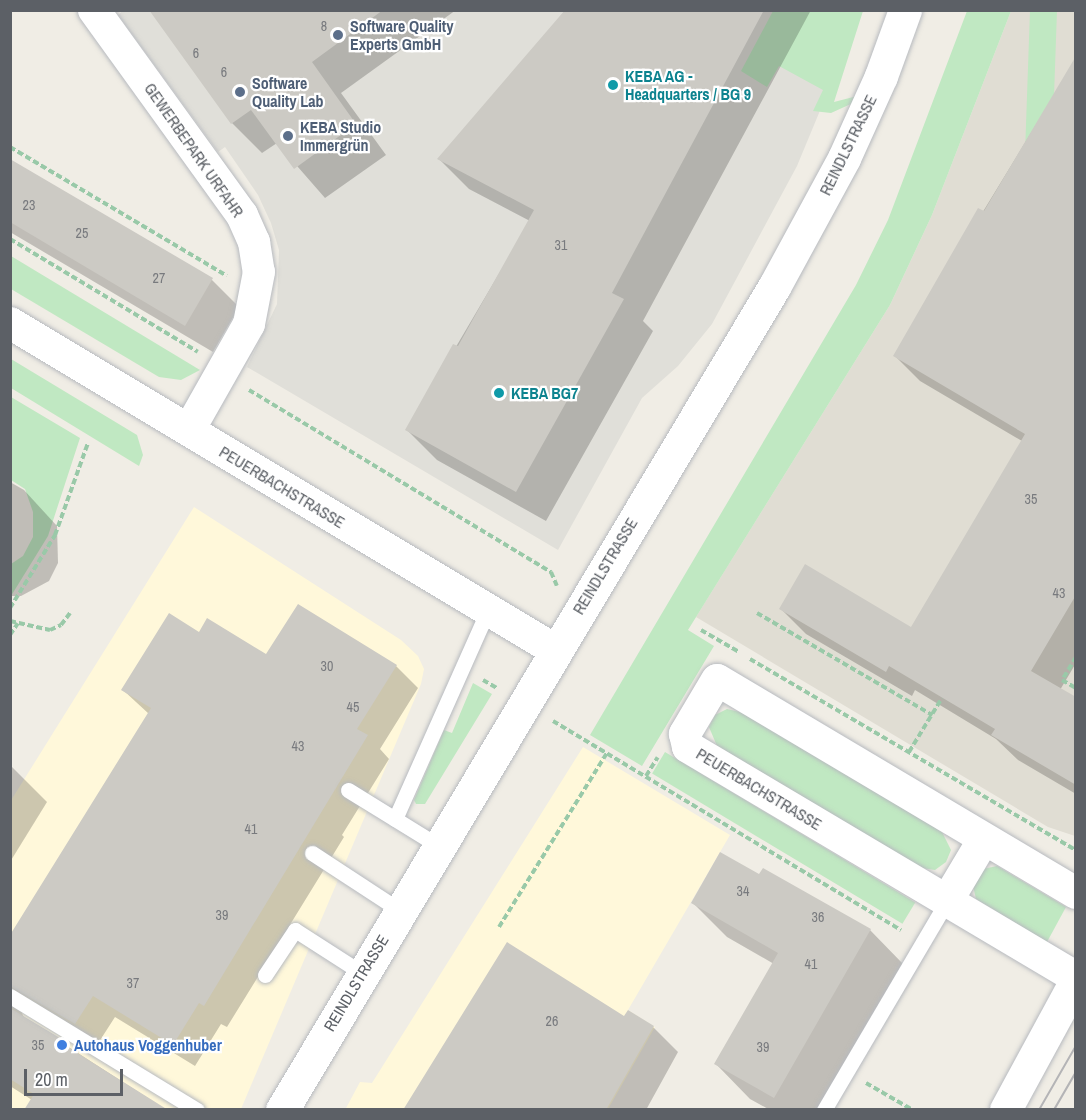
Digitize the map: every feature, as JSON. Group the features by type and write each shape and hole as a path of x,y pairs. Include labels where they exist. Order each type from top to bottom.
{"street":[{"name":"GEWERBEPARK URFAHR","path":"94,10 242,215 254,242 257,296 249,324 189,430"},
{"name":"REINDLSTRASSE","path":"282,1110 437,845 810,223 881,76 905,10"},
{"name":"PEUERBACHSTRASSE","path":"10,323 555,650"},
{"name":"PEUERBACHSTRASSE","path":"1076,893 717,680 686,734 686,744 1076,979"},
{"path":"947,901 984,839"},
{"path":"1006,1110 1076,979"}],"lane":[{"path":"395,819 488,610"},
{"path":"348,790 437,845"},
{"path":"312,853 399,910"},
{"path":"824,1110 947,901"},
{"path":"265,975 294,930 362,973"},
{"path":"10,996 197,1110"}],"path":[{"path":"10,147 230,278"},
{"path":"10,239 224,368 240,384 551,572 561,596 580,608"},
{"path":"10,608 39,566 54,535 88,443"},
{"path":"10,621 50,630 61,625 70,613"},
{"path":"757,613 932,715"},
{"path":"10,635 18,623"},
{"path":"701,630 1076,850"},
{"path":"1076,657 1062,680 1076,688"},
{"path":"477,676 497,688"},
{"path":"909,752 942,698"},
{"path":"543,716 923,942"},
{"path":"499,927 607,753"},
{"path":"846,1072 913,1110"}],"shaded area":[{"path":"124,10 851,11 819,113 797,166 712,324 678,366 642,398 558,550 247,367 277,304 279,250 271,223 258,195 225,147 218,152 118,15"},
{"path":"1011,11 1075,11 1075,836 1048,827 696,617 890,305 932,215"},
{"path":"194,507 401,640 418,656 424,669 421,684 241,1109 11,1109 10,802"},
{"path":"583,747 730,835 628,1010 655,1027 608,1109 345,1110 360,1082 372,1083"}],"green space":[{"path":"1030,10 1057,11 1049,243 1022,242"},
{"path":"773,11 863,11 834,102 861,95 853,103 831,113 813,111 823,90 779,66 767,87 741,71"},
{"path":"967,11 1011,11 932,215 890,305 688,630 714,646 642,766 590,735 856,285 888,220"},
{"path":"11,256 200,370 181,380 159,377 11,289"},
{"path":"11,359 137,435 143,455 139,466 11,388"},
{"path":"11,397 80,438 48,536 11,596 11,564 23,556 33,537 33,512 25,489 11,480"},
{"path":"473,683 492,694 425,804 416,804 414,800 444,730 452,733"},
{"path":"727,709 740,712 942,832 951,850 946,862 935,870 922,868 717,746 709,727 715,715"},
{"path":"665,752 915,902 902,924 652,773"},
{"path":"997,866 1066,907 1047,942 976,899 973,886 983,869"}],"building":[{"path":"149,10 383,10 312,62 356,124 294,169 251,110 231,124"},
{"path":"565,10 764,10 612,293 624,299 516,492 405,430 453,344 458,346 534,210 437,159"},
{"path":"1076,56 1076,595 1031,671 1076,697 1076,785 991,735 995,729 889,666 886,672 779,609 805,564 911,627 1025,434 893,356 978,208 984,211"},
{"path":"10,159 213,278 185,326 10,222"},
{"path":"298,604 397,665 357,729 368,735 204,1006 199,1003 173,1045 93,996 75,1024 10,986 10,935 151,708 121,690 169,613 199,632 207,618 266,654"},
{"path":"720,852 759,874 763,868 871,929 774,1098 714,1064 778,953 691,903"},
{"path":"507,942 624,1016 628,1010 654,1026 606,1110 403,1110"},
{"path":"10,1008 65,1041 63,1044 168,1110 24,1110 34,1094 10,1079"}],"tram line":[{"path":"1039,1110 1076,1046"},
{"path":"1054,1110 1076,1072"}],"place":[{"name":"Software Quality Experts GmbH","path":"338,35"},
{"name":"KEBA AG - Headquarters / BG 9","path":"613,85"},
{"name":"Software Quality Lab","path":"240,92"},
{"name":"KEBA Studio Immergrün","path":"288,136"},
{"name":"KEBA BG7","path":"499,393"},
{"name":"Autohaus Voggenhuber","path":"62,1045"}]}
